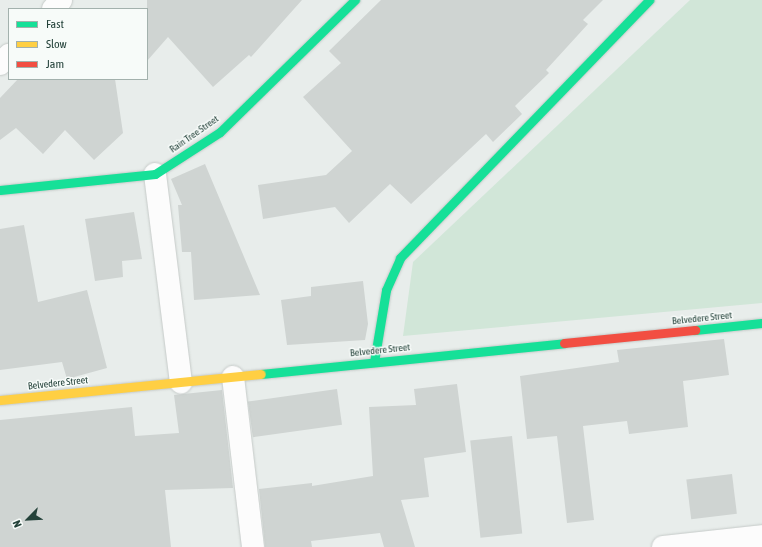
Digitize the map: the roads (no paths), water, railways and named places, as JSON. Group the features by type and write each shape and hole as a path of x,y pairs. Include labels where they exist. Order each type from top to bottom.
{"street":[{"path":"54,8 61,0"},
{"name":"Rain Tree Street","path":"0,190 155,174 220,132 355,0"},
{"path":"374,362 386,290 400,258 648,0"},
{"path":"0,64 8,56"},
{"path":"155,174 181,382"},
{"name":"Belvedere Street","path":"0,400 762,323"},
{"path":"233,376 253,547"},
{"path":"663,547 762,536"}]}
